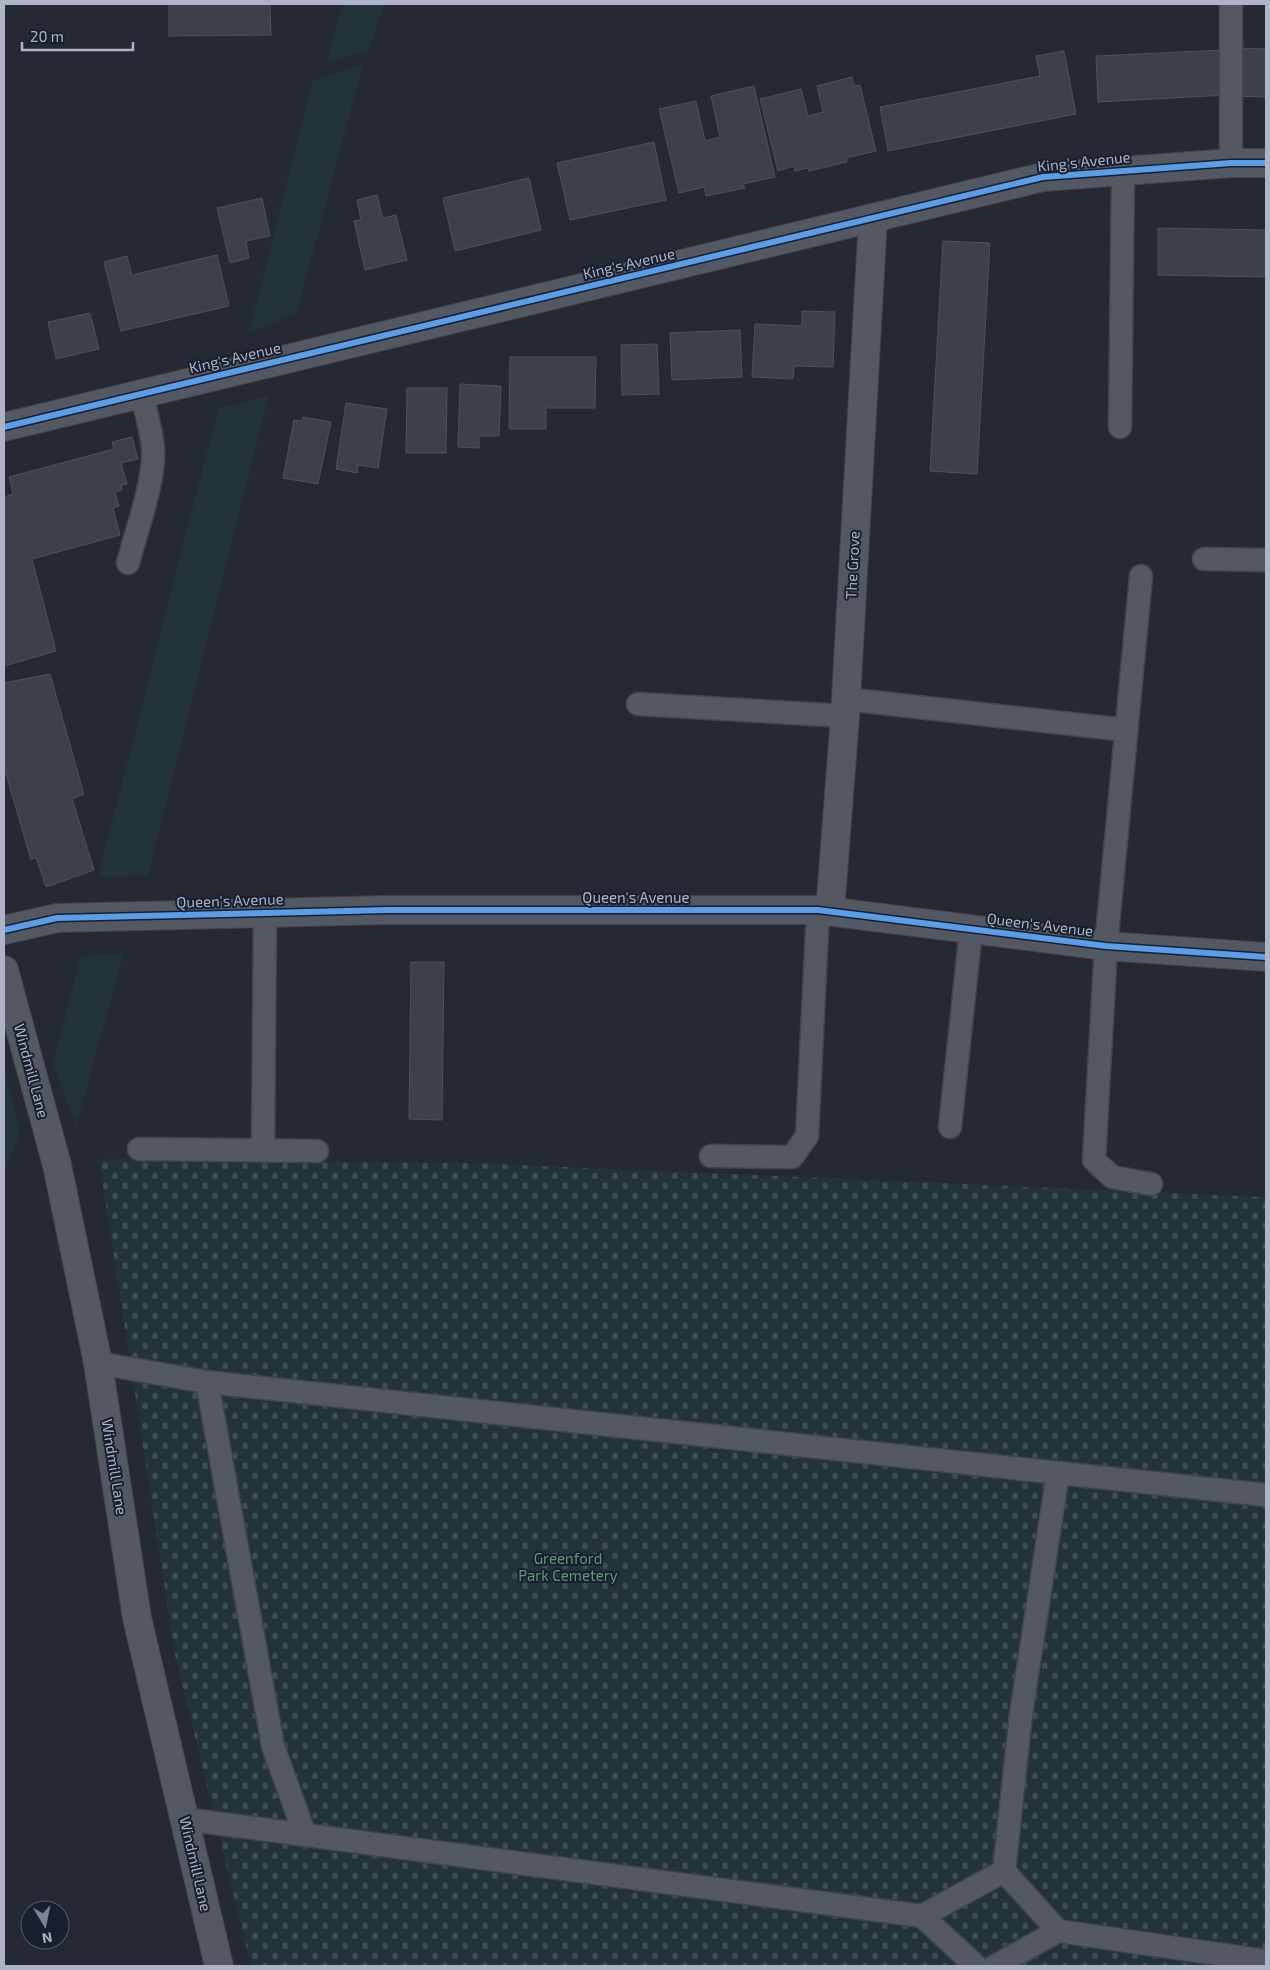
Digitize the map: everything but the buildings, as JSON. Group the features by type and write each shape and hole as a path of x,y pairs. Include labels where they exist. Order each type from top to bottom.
{"street":[{"name":"King's Avenue","path":"4,427 1043,177 1231,163 1266,163"},
{"name":"The Grove","path":"824,911 845,708 873,218"},
{"name":"Queen's Avenue","path":"4,930 57,918 387,910 824,911 1106,946 1266,957"},
{"name":"Windmill Lane","path":"4,970 57,1165 98,1362 137,1618 219,1966"}],"lane":[{"path":"1231,4 1231,163"},
{"path":"1120,427 1123,171"},
{"path":"128,563 150,478 153,452 141,393"},
{"path":"1204,559 1266,560"},
{"path":"1141,576 1106,946 1094,1160 1112,1177 1151,1184"},
{"path":"638,704 845,708 1126,730"},
{"path":"711,1156 792,1156 807,1136 824,911"},
{"path":"263,1150 265,913"},
{"path":"950,1127 971,930"},
{"path":"139,1149 317,1151"},
{"path":"98,1362 207,1382 1266,1495"},
{"path":"207,1382 274,1746 305,1835"},
{"path":"1058,1473 1021,1714 1004,1870 1058,1931"},
{"path":"184,1819 922,1916 976,1966"},
{"path":"922,1916 1004,1870"},
{"path":"995,1966 1058,1931 1266,1962"}],"green space":[{"path":"343,4 384,4 368,51 326,63"},
{"path":"363,64 297,313 249,332 312,81"},
{"path":"269,396 148,875 98,877 218,409"},
{"path":"124,953 76,1126 53,1065 81,956"},
{"path":"4,1065 20,1133 4,1173"},
{"name":"Greenford Park Cemetery","path":"99,1159 474,1163 1266,1197 1266,1966 251,1966 175,1655"}],"cycle path":[{"path":"4,427 1043,177 1231,163 1266,163"},
{"path":"4,930 57,918 387,910 818,910 1106,946 1266,957"}]}
